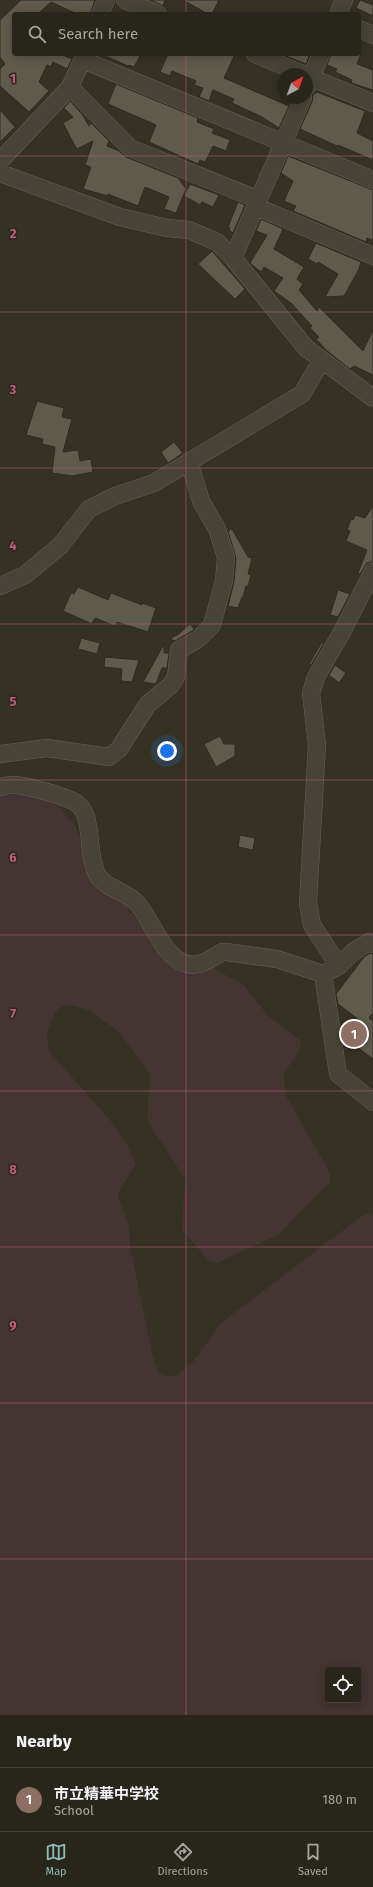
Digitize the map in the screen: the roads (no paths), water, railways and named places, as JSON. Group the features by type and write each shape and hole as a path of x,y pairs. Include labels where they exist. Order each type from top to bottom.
{"street":[{"path":"101,12 106,0"},
{"path":"125,0 153,12"},
{"path":"339,12 344,0"},
{"path":"361,30 373,35"},
{"path":"259,56 284,68"},
{"path":"313,68 320,56"},
{"path":"0,161 70,87 84,57 373,180"},
{"path":"313,81 373,104"},
{"path":"70,87 130,148 258,203 373,256"},
{"path":"233,258 300,104"},
{"path":"0,173 120,217 167,228 189,230 217,242 233,258 306,348 321,361 373,398"},
{"path":"0,586 25,575 60,546 89,509 115,496 154,483 302,394 321,361"},
{"path":"0,754 47,748 109,757 119,749 148,704 171,685 176,677 179,650 198,640 212,625 224,581 226,557 217,529 201,500 189,461"},
{"path":"339,966 312,925 308,903 317,745 311,693 316,677 342,632 373,571"},
{"path":"0,787 13,784 26,786 74,802 83,810 86,818 92,860 97,874 102,881 135,900 143,910 170,955 179,962 198,964 222,952 226,952 278,959 323,974 339,966 353,952 369,942 373,944"},
{"path":"323,974 338,1074 373,1102"}],"place":[{"name":"市立精華中学校","path":"354,1034"}]}
